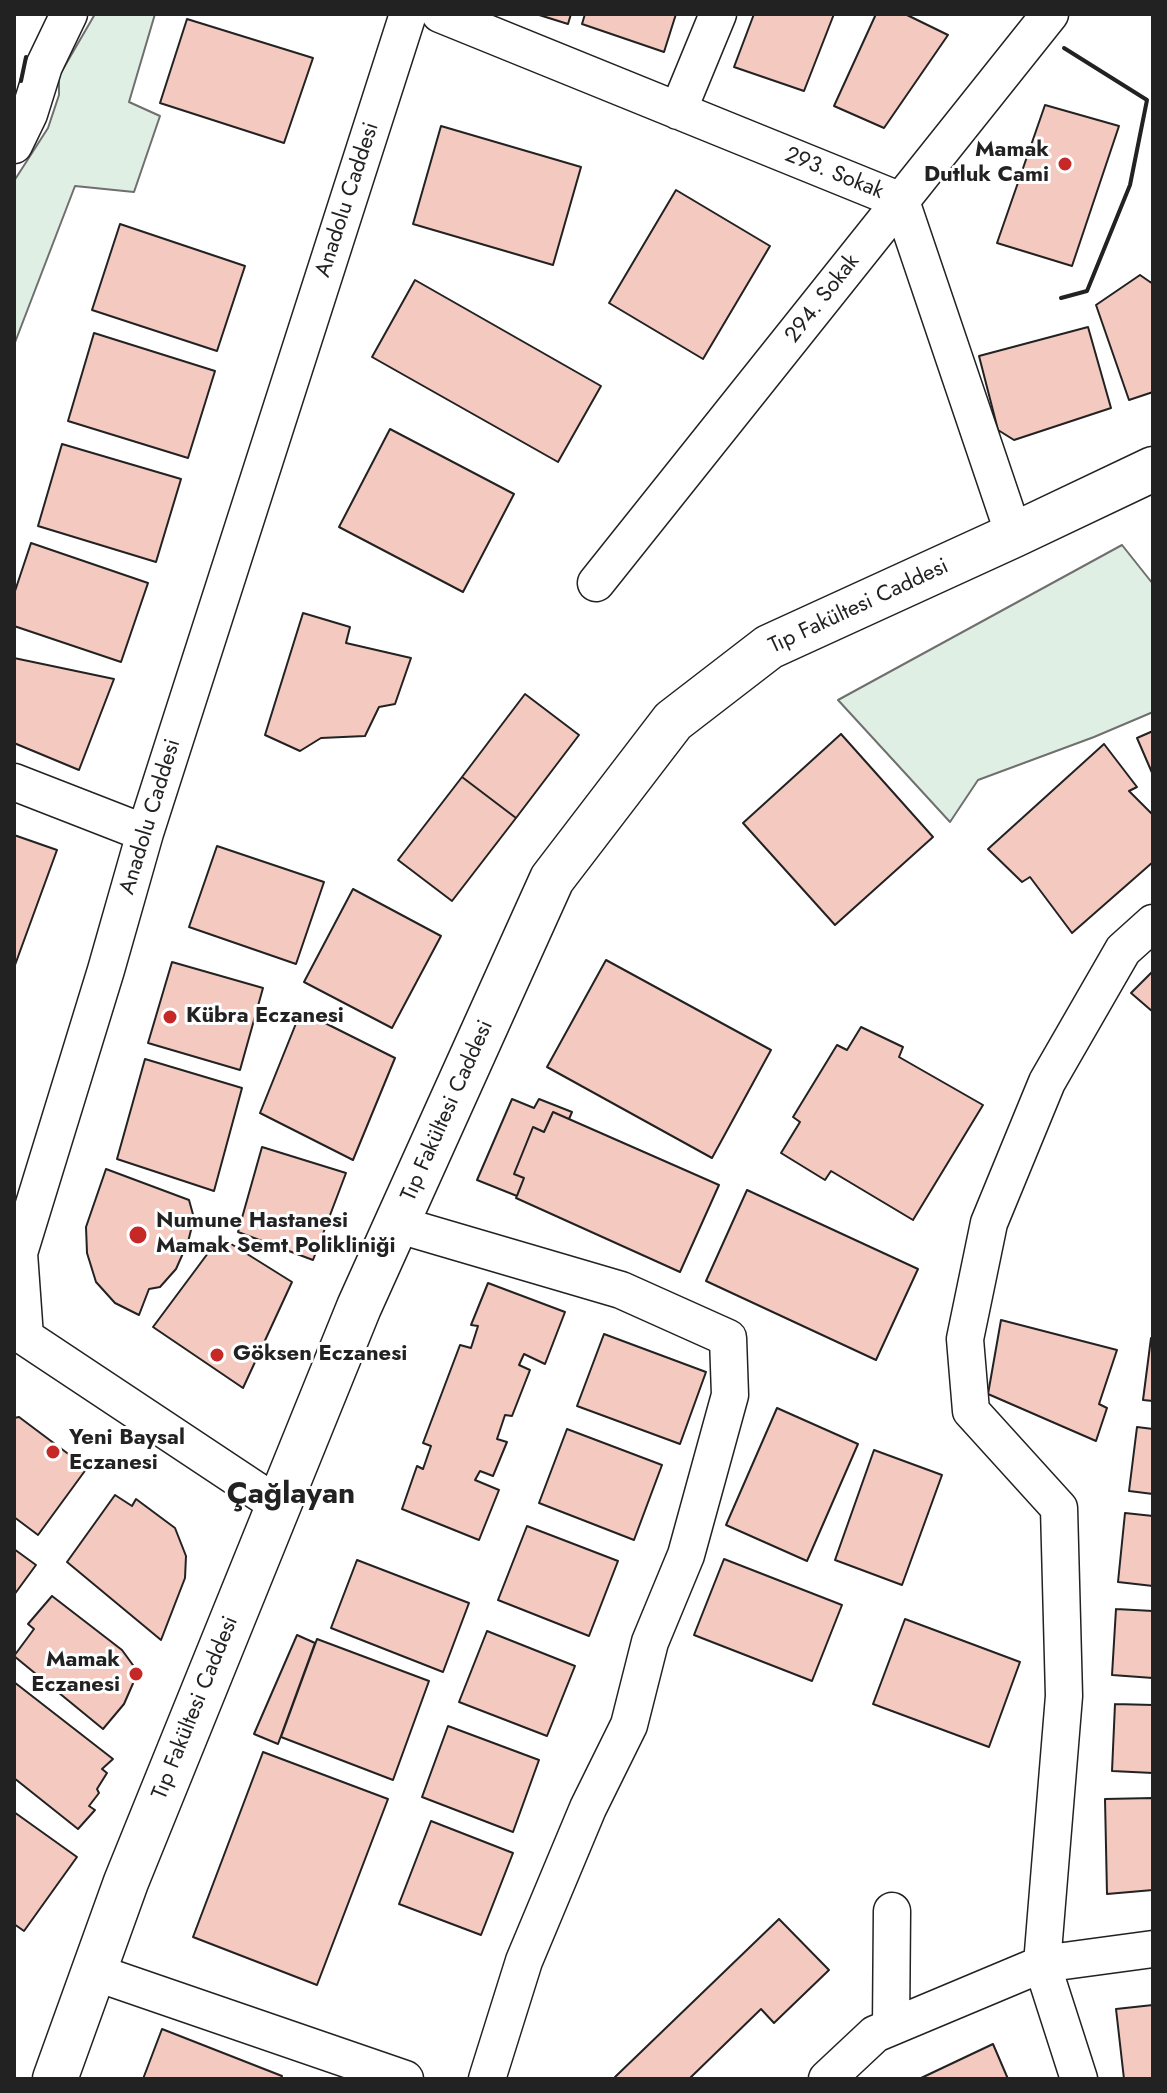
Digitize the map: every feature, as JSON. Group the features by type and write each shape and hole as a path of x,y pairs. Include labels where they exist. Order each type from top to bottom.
{"main road":[{"name":"Tıp Fakültesi Caddesi","path":"55,2079 126,1882 359,1307 552,879 673,721 769,647 1153,469"}],"street":[{"path":"14,145 29,114 44,66 69,14"},
{"name":"Anadolu Caddesi","path":"278,1505 19,1342 19,1253 145,833 408,14"},
{"name":"293. Sokak","path":"440,14 901,201 1014,535"},
{"path":"678,111 718,14"},
{"name":"294. Sokak","path":"596,583 1050,14"},
{"path":"14,782 145,833"},
{"path":"1079,2079 1042,1964 1064,1696 1059,1508 971,1411 965,1339 989,1223 1047,1082 1123,950 1153,923"},
{"path":"396,1224 621,1290 728,1338 730,1395 686,1555 650,1642 629,1725 588,1808 524,1961 487,2079"},
{"path":"891,2027 892,1911"},
{"path":"827,2079 875,2034 1042,1964 1153,1949"},
{"path":"94,1972 405,2079"}],"green space":[{"path":"95,14 155,14 129,102 160,116 134,192 75,186 14,345 14,181 48,128 59,95 59,76"},
{"path":"1122,545 1153,584 1153,712 978,780 950,822 838,700"}],"building":[{"path":"536,14 571,14 568,24"},
{"path":"585,14 676,14 664,52 582,24"},
{"path":"754,14 834,14 804,91 734,67"},
{"path":"876,14 905,14 948,35 884,128 834,106"},
{"path":"187,19 313,58 284,143 160,103"},
{"name":"Mamak Dutluk Cami","path":"1045,105 1119,126 1072,266 997,243"},
{"path":"441,126 581,167 553,265 413,224"},
{"path":"676,190 770,246 703,359 609,303"},
{"path":"120,224 245,266 217,351 92,310"},
{"path":"1140,275 1153,284 1153,392 1129,400 1096,305"},
{"path":"415,280 601,386 558,462 372,357"},
{"path":"1088,327 1111,408 1014,440 998,430 979,356"},
{"path":"94,333 215,371 188,458 68,421"},
{"path":"390,429 514,494 463,592 339,527"},
{"path":"62,444 181,479 156,562 38,526"},
{"path":"31,543 148,583 121,662 14,626 14,594"},
{"path":"303,613 350,627 346,643 411,658 395,704 379,707 365,736 321,738 300,751 265,735"},
{"path":"14,658 114,679 79,770 14,743"},
{"path":"525,694 579,735 516,818 462,777"},
{"path":"1153,731 1153,775 1137,738"},
{"path":"841,734 933,837 835,925 743,823"},
{"path":"1104,744 1137,787 1129,791 1153,815 1153,862 1072,933 1030,877 1022,882 988,849"},
{"path":"462,777 516,818 452,901 398,860"},
{"path":"14,835 57,850 15,965 14,965"},
{"path":"217,846 324,882 296,964 189,927"},
{"path":"353,889 441,936 392,1028 304,982"},
{"path":"606,960 771,1050 712,1158 547,1067"},
{"path":"172,962 263,988 240,1070 148,1043"},
{"path":"1153,971 1153,1012 1131,993"},
{"path":"301,1011 395,1058 353,1160 260,1113"},
{"path":"861,1027 903,1047 899,1057 983,1105 913,1220 831,1171 825,1180 781,1153 800,1122 793,1117 837,1045 847,1050"},
{"path":"145,1059 242,1088 214,1191 117,1159"},
{"path":"512,1099 534,1108 539,1099 572,1112 569,1119 553,1112 544,1132 533,1127 514,1174 524,1178 517,1196 477,1180"},
{"path":"553,1112 719,1185 680,1272 516,1198 524,1178 514,1174 533,1127 544,1132"},
{"path":"262,1147 346,1173 313,1260 238,1232"},
{"name":"Numune Hastanesi Mamak Semt Polikliniği","path":"106,1169 189,1200 194,1218 176,1269 160,1287 149,1289 139,1315 115,1303 96,1282 87,1253 86,1227"},
{"path":"747,1190 918,1269 876,1360 706,1281"},
{"path":"220,1237 292,1282 243,1388 153,1327"},
{"path":"488,1283 565,1312 545,1364 524,1354 519,1365 530,1370 512,1416 505,1415 497,1439 507,1442 493,1476 480,1471 475,1480 499,1490 479,1540 402,1509 417,1466 423,1469 431,1446 423,1443 460,1345 471,1348 478,1326 471,1325"},
{"path":"1001,1320 1117,1350 1099,1404 1107,1408 1096,1441 988,1394"},
{"path":"604,1334 706,1372 680,1444 577,1406"},
{"path":"1153,1339 1153,1401 1143,1400"},
{"path":"777,1408 858,1444 807,1561 726,1525"},
{"path":"19,1417 87,1468 38,1535 14,1517 14,1418"},
{"path":"1137,1427 1153,1429 1153,1494 1129,1491"},
{"path":"567,1429 662,1465 634,1540 539,1503"},
{"path":"874,1450 942,1475 902,1585 835,1560"},
{"path":"115,1495 132,1506 136,1499 175,1528 186,1556 185,1578 161,1640 67,1562"},
{"path":"1125,1513 1153,1516 1153,1586 1118,1582"},
{"path":"527,1526 618,1561 589,1636 498,1600"},
{"path":"14,1549 36,1565 14,1595"},
{"path":"724,1559 842,1605 812,1681 694,1635"},
{"path":"357,1560 469,1603 443,1672 331,1628"},
{"path":"52,1596 122,1650 138,1672 124,1704 103,1729 14,1656 34,1629 28,1624"},
{"path":"1116,1609 1153,1611 1153,1678 1112,1675"},
{"path":"905,1619 1020,1662 989,1747 873,1704"},
{"path":"487,1631 575,1666 547,1736 459,1702"},
{"path":"297,1635 315,1643 278,1744 254,1734"},
{"path":"317,1639 429,1681 393,1780 281,1737"},
{"path":"14,1682 113,1759 102,1769 107,1773 97,1789 99,1793 89,1806 95,1810 78,1829 14,1778"},
{"path":"1115,1704 1153,1705 1153,1773 1112,1771"},
{"path":"448,1726 539,1760 513,1832 422,1797"},
{"path":"263,1752 388,1799 317,1985 193,1937"},
{"path":"1153,1798 1153,1890 1107,1894 1105,1799"},
{"path":"14,1812 77,1857 24,1931 14,1924"},
{"path":"431,1821 513,1853 481,1935 399,1904"},
{"path":"779,1919 829,1970 774,2023 761,2009 689,2079 615,2077"},
{"path":"1153,2005 1153,2079 1124,2079 1116,2009"},
{"path":"162,2029 282,2076 281,2079 143,2079"},
{"path":"993,2044 1008,2079 919,2079"}],"wall":[{"path":"1061,298 1087,291 1130,185 1147,100 1064,48"},
{"path":"21,81 26,57"}],"place":[{"name":"Mamak Dutluk Cami","path":"1065,164"},
{"name":"Kübra Eczanesi","path":"170,1017"},
{"name":"Numune Hastanesi Mamak Semt Polikliniği","path":"138,1235"},
{"name":"Göksen Eczanesi","path":"217,1355"},
{"name":"Yeni Baysal Eczanesi","path":"53,1452"},
{"name":"Mamak Eczanesi","path":"136,1674"}],"district":[{"name":"Çağlayan","path":"291,1496"}]}
